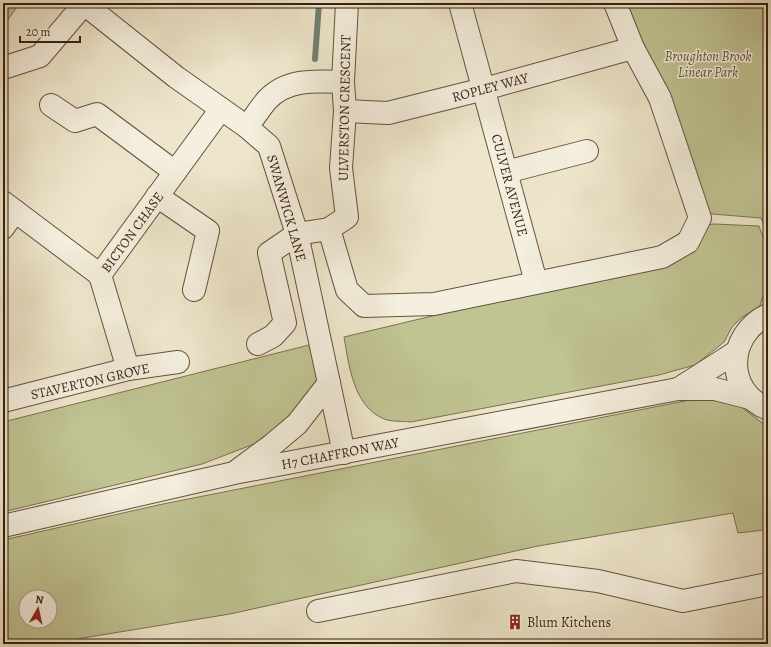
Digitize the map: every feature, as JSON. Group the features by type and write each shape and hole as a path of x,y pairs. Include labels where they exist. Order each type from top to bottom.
{"street":[{"path":"3,68 40,56 84,3"},
{"name":"SWANWICK LANE","path":"84,3 221,109 247,127 269,146 297,234 344,453"},
{"name":"ULVERSTON CRESCENT","path":"329,229 347,217 341,168 345,111 343,82 347,3"},
{"name":"CULVER AVENUE","path":"460,3 536,282"},
{"path":"258,344 273,336 284,324 269,253 297,234 329,229 347,290 364,306 434,304 662,257 688,242 700,218 660,98 633,48 615,3"},
{"name":"ROPLEY WAY","path":"345,111 388,113 484,89 633,48"},
{"path":"247,127 268,99 284,88 307,81 343,82"},
{"path":"51,105 75,121 97,114 175,172"},
{"name":"BICTON CHASE","path":"128,369 100,276 221,109"},
{"path":"506,172 588,151"},
{"path":"157,196 208,231 194,290"},
{"path":"7,214 100,276"},
{"path":"759,403 743,388 738,376 736,352 741,339 749,328 768,315"},
{"name":"H7 CHAFFRON WAY","path":"678,389 736,352"},
{"name":"STAVERTON GROVE","path":"3,401 128,369 178,362"},
{"path":"234,473 272,445 297,424 329,383"},
{"name":"H7 CHAFFRON WAY","path":"3,526 234,473 678,389 715,389 759,403"},
{"path":"318,611 516,571 598,581 683,601 768,584"}],"green space":[{"path":"3,3 20,3 3,26"},
{"name":"Broughton Brook Linear Park","path":"621,3 768,3 768,236 761,218 700,213"},
{"path":"705,225 759,226 768,250 768,278 760,306 741,318 732,327 724,342 695,365 659,375 411,422 384,419 365,405 359,395 354,384 344,337 671,259"},
{"path":"313,344 319,379 295,414 262,441 202,464 3,512 3,422"},
{"path":"700,398 738,405 768,427 768,559 764,530 738,533 733,513 538,546 230,614 46,644 3,644 3,540 163,504"}],"waterway":[{"path":"315,59 319,3"}],"place":[{"name":"Blum Kitchens","path":"515,622"}]}
